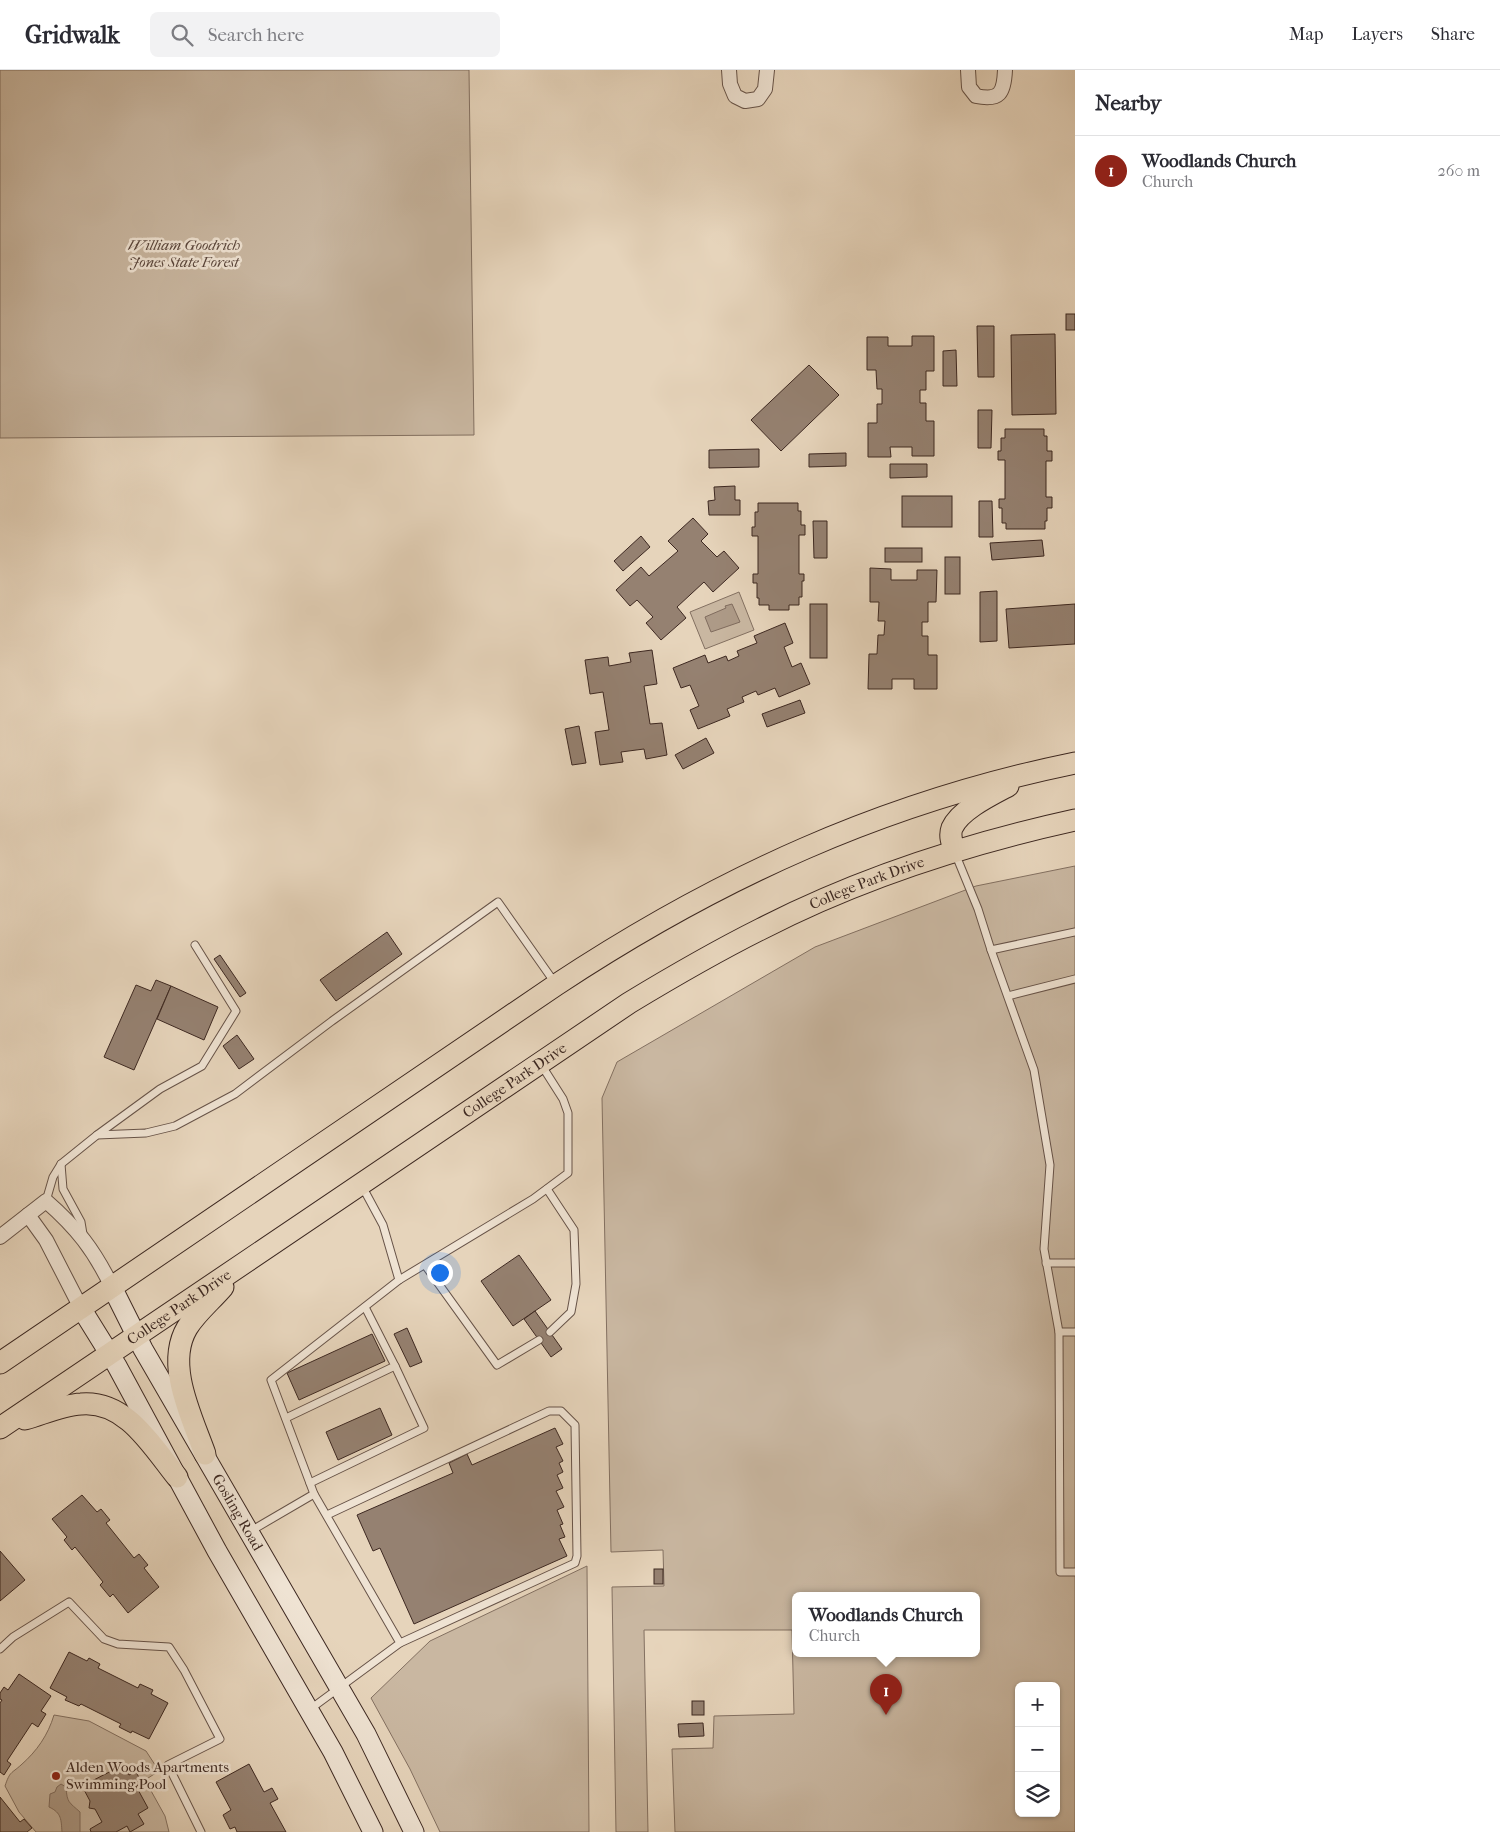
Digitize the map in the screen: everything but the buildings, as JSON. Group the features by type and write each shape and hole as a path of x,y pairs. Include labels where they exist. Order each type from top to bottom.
{"main road":[{"path":"0,1363 556,985 603,954 693,902 808,846 923,802 992,782 1075,763"},
{"path":"955,851 950,838 952,828 958,819 985,799 1030,773"},
{"name":"College Park Drive","path":"3,1426 629,1003 697,962 762,928 882,876 955,851 1029,830 1075,820"},
{"path":"205,1454 181,1385 178,1361 180,1341 188,1326 248,1260"},
{"name":"Gosling Road","path":"112,1287 143,1349 366,1734 414,1832"},
{"path":"81,1308 110,1354 216,1550 334,1752 374,1832"},
{"path":"3,1426 80,1404 97,1404 116,1411 134,1424 177,1477"}],"street":[{"path":"729,70 730,84 735,96 745,101 758,99 765,89 767,70"},
{"path":"968,70 969,87 976,96 990,99 999,95 1004,86 1004,70"},
{"path":"0,1238 46,1201"},
{"name":"Gosling Road","path":"46,1201 84,1238 102,1266 112,1287"},
{"path":"28,1215 46,1240 81,1308"}],"lane":[{"path":"955,851 978,910 1034,1070 1050,1166 1044,1249 1059,1332 1060,1572 1075,1572"},
{"path":"97,1135 146,1133 175,1126 235,1094 332,1021 498,902 556,985"},
{"path":"991,950 1075,932"},
{"path":"46,1201 53,1176 61,1164 97,1135 160,1090 202,1066 236,1011 195,945"},
{"path":"1008,996 1075,979"},
{"path":"400,1643 314,1494 271,1380 399,1280 533,1199 568,1173 568,1113 563,1099 540,1063"},
{"path":"61,1164 63,1189 81,1222 84,1238"},
{"path":"361,1184 383,1225 399,1280"},
{"path":"547,1189 574,1230 576,1284 571,1312 550,1332"},
{"path":"1046,1263 1075,1263"},
{"path":"425,1265 497,1365 539,1340"},
{"path":"310,1483 424,1428 365,1307"},
{"path":"1059,1332 1075,1332"},
{"path":"286,1418 395,1366"},
{"path":"309,1711 400,1643 575,1563 577,1556 575,1425 561,1411 549,1411 327,1515"},
{"path":"249,1532 314,1494"},
{"path":"0,1649 13,1637 69,1602 104,1639 118,1644 169,1647 184,1670 220,1739 168,1765 201,1832"}],"green space":[{"name":"William Goodrich Jones State Forest","path":"0,70 469,70 474,435 0,438"},
{"path":"739,592 754,630 705,649 690,612"},
{"path":"1075,866 1075,1832 675,1832 672,1749 713,1748 714,1716 794,1714 793,1657 980,1657 980,1592 792,1592 792,1630 644,1630 648,1832 616,1832 612,1587 664,1586 663,1550 611,1552 602,1098 617,1062 815,947 976,886"},
{"path":"587,1566 589,1832 440,1832 410,1769 371,1698 430,1641"},
{"path":"54,1715 89,1721 146,1751 159,1771 145,1780 165,1816 169,1832 36,1832 19,1812 5,1786 11,1773 27,1760 37,1748 49,1729"}],"shaded area":[{"path":"732,604 740,622 711,632 705,617"},
{"path":"61,1784 66,1787 69,1802 80,1812 80,1832 62,1832 59,1814 49,1807 50,1794 55,1792"}],"place":[{"name":"Woodlands Church","path":"886,1715"},
{"name":"Alden Woods Apartments Swimming Pool","path":"56,1776"}]}
